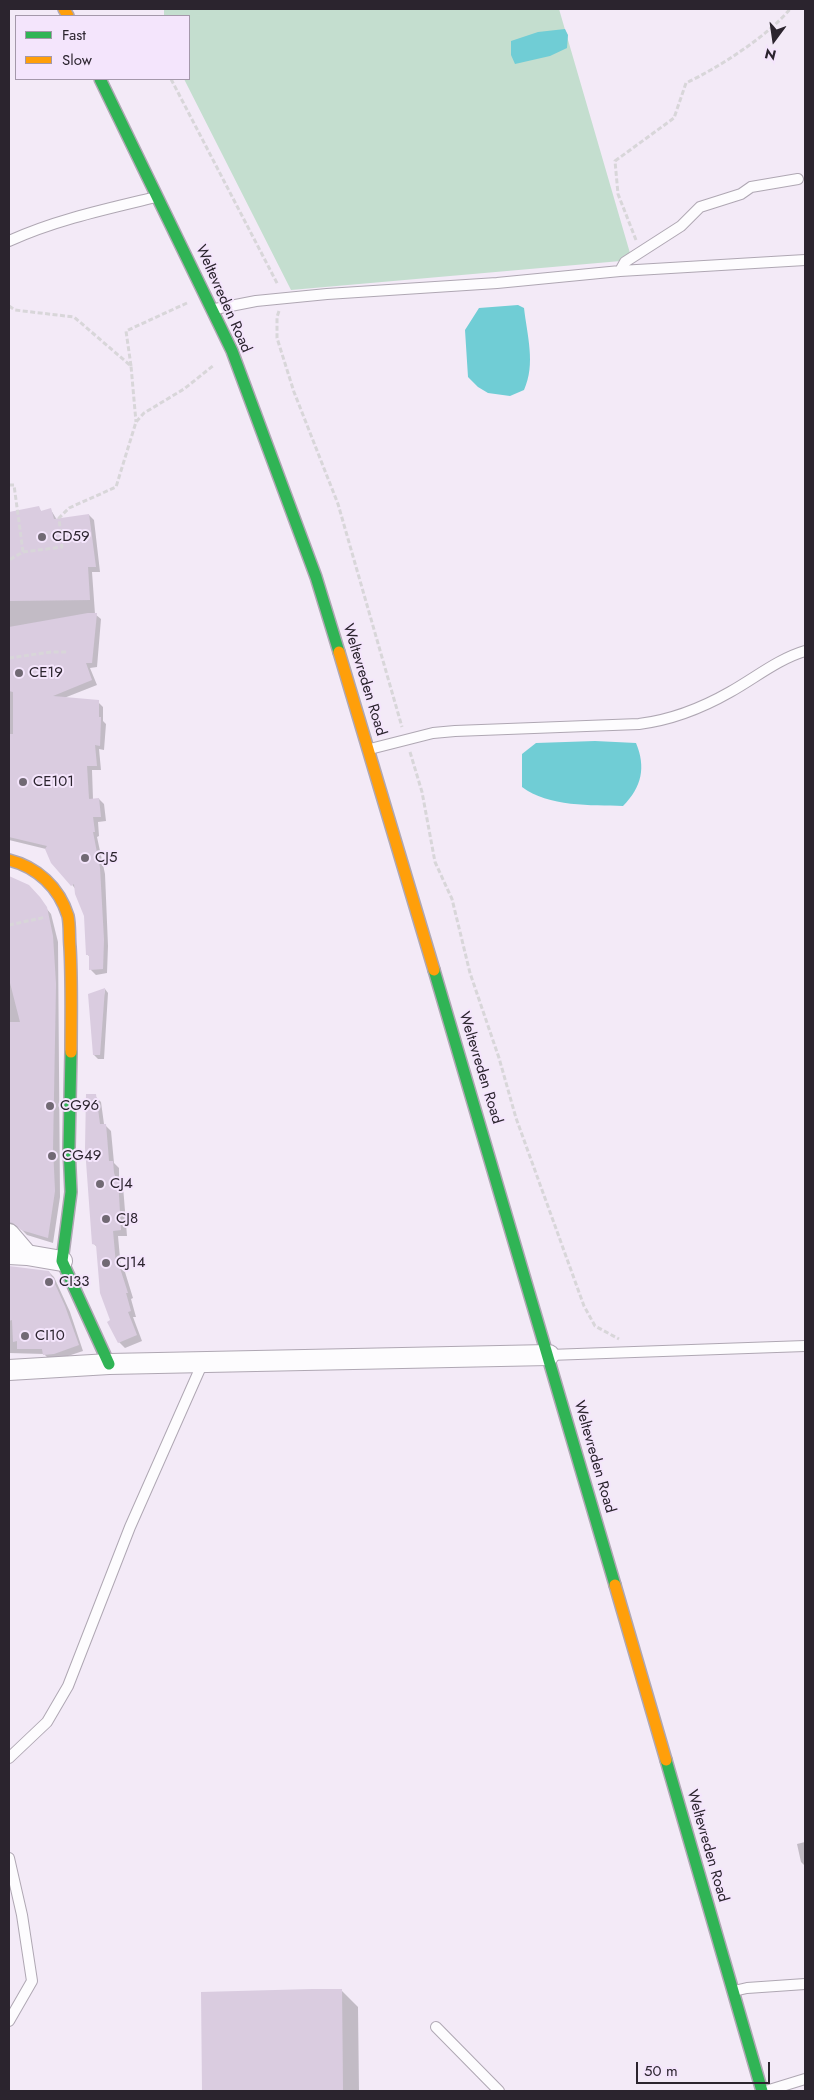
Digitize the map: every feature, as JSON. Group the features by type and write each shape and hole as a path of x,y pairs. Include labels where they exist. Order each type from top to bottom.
{"street":[{"name":"Weltevreden Road","path":"100,80 232,350 316,577 549,1355 764,2091"},
{"path":"9,860 21,862 40,871 68,917 73,1034 68,1148 71,1192 62,1261 109,1364"},
{"path":"9,1234 18,1254 62,1261"},
{"path":"9,1370 109,1364 549,1355"}],"lane":[{"path":"620,271 625,262 681,226 700,207 741,194 751,186 798,179"},
{"path":"9,241 30,232 97,210 159,197"},
{"path":"214,310 256,301 284,298 497,283 620,271 805,260"},
{"path":"369,750 406,739 454,731 639,724 662,721 705,705 773,665 805,651"},
{"path":"549,1355 805,1346"},
{"path":"9,1758 22,1748 47,1722 68,1686 130,1527 203,1362"},
{"path":"9,1768 22,1748"},
{"path":"9,1858 22,1915 32,1981 9,2021"},
{"path":"734,1992 747,1988 805,1984"},
{"path":"436,2027 481,2070 499,2091"},
{"path":"764,2091 805,2079"}],"path":[{"path":"640,252 618,194 615,161 674,118 686,83 709,72 781,21 790,9"},
{"path":"172,80 268,261 284,298 276,317 277,338 294,392 338,504 422,792 435,862 452,899 470,973 499,1058 516,1118 584,1306 595,1326 618,1338 637,1353"},
{"path":"9,560 23,552 62,547 59,518 69,508 116,487 136,422 126,330 187,302 214,310"},
{"path":"9,306 14,310 74,317 131,366"},
{"path":"136,422 144,413 184,389 232,350"},
{"path":"9,485 14,485 23,552"},
{"path":"9,658 51,652 68,652"},
{"path":"9,926 32,922 54,915 64,908"}],"green space":[{"path":"164,9 559,9 632,260 291,290 185,80 190,80 190,15 164,15"}],"water":[{"path":"565,29 568,35 567,48 550,56 515,64 511,55 511,41 538,32"},
{"path":"518,305 524,308 530,360 528,380 524,390 510,396 488,393 478,387 468,377 465,330 479,308"},
{"path":"595,741 636,743 641,760 640,776 634,792 623,806 557,802 533,794 522,787 522,754 536,743"}],"building":[{"path":"39,506 41,511 51,508 54,519 89,514 96,567 88,567 90,600 9,601 9,512"},
{"path":"97,613 92,663 86,663 92,680 53,696 99,700 99,717 101,717 100,746 95,745 97,766 87,766 89,799 99,798 101,817 93,817 95,832 93,832 100,868 104,940 103,969 89,970 89,955 86,955 84,916 75,894 74,884 71,886 51,863 45,849 47,846 9,837 9,734 13,734 13,692 9,691 9,627"},
{"path":"9,876 29,885 40,897 47,907 53,936 56,984 53,1148 55,1191 48,1238 21,1230 9,1222 9,1022 20,1022 9,979"},
{"path":"105,988 100,1055 93,1055 88,994"},
{"path":"86,1094 96,1094 100,1124 106,1124 109,1161 113,1161 114,1173 116,1179 118,1179 121,1230 113,1231 116,1265 119,1265 128,1293 126,1293 131,1311 128,1312 137,1335 118,1343 107,1322 110,1320 100,1293 96,1245 92,1244 85,1148"},
{"path":"9,1266 49,1271 65,1306 79,1345 54,1354 43,1355 42,1349 17,1349 17,1341 13,1342 12,1320 9,1321"},
{"path":"342,1989 343,2091 202,2091 201,1992"}],"traffic: fast":[{"path":"100,80 232,351 316,577 339,652"},
{"path":"434,970 615,1585"},
{"path":"71,1052 69,1148 71,1192 62,1261 109,1364"},
{"path":"666,1760 762,2091"}],"traffic: slow":[{"path":"64,9 67,15"},
{"path":"339,652 434,970"},
{"path":"9,860 29,868 46,880 59,896 68,916 71,973 71,1052"},
{"path":"615,1585 666,1760"}],"place":[{"name":"CD59","path":"42,537"},
{"name":"CE19","path":"19,673"},
{"name":"CE101","path":"23,782"},
{"name":"CJ5","path":"85,858"},
{"name":"CG96","path":"50,1106"},
{"name":"CG49","path":"52,1156"},
{"name":"CJ4","path":"100,1184"},
{"name":"CJ8","path":"106,1219"},
{"name":"CJ14","path":"106,1263"},
{"name":"CI33","path":"49,1282"},
{"name":"CI10","path":"25,1336"}]}
